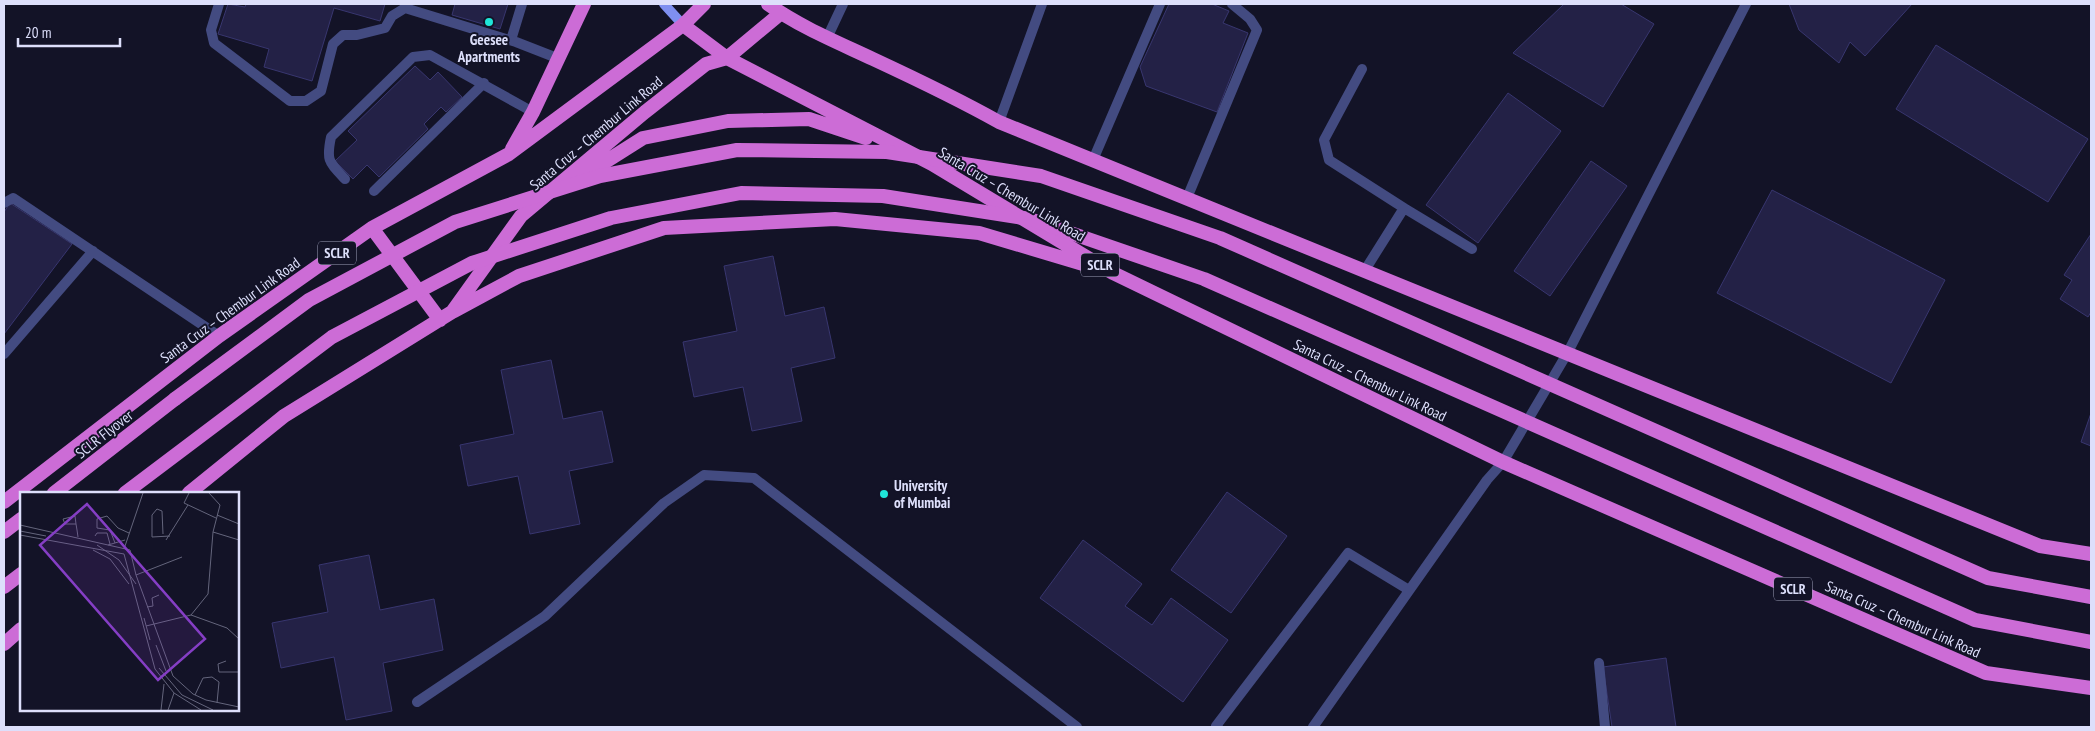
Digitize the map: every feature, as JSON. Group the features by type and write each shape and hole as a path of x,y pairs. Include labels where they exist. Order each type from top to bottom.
{"highway":[{"path":"509,154 533,112 584,4"},
{"name":"Santa Cruz – Chembur Link Road","path":"4,502 219,336 372,228 509,154 683,25 704,4"},
{"path":"768,4 827,38 952,95 999,122 1568,352 2040,546 2091,554"},
{"path":"683,25 727,58 781,13"},
{"name":"Santa Cruz – Chembur Link Road","path":"190,492 284,416 446,316 521,216 645,112 706,64 727,58 932,164 1113,273 1503,462 1986,673 2091,688"},
{"path":"521,216 642,138 728,121 809,119 887,145 932,164"},
{"name":"SCLR Flyover","path":"57,492 174,400 309,300 455,222 600,176 737,150 887,152 1041,176 1220,238 1988,578 2091,597"},
{"path":"128,492 202,433 332,337 472,263 610,218 741,193 883,196 1030,219 1204,278 1974,620 2091,642"},
{"path":"372,228 446,316 519,276 664,228 835,219 970,232 1113,273"},
{"path":"4,532 20,519"},
{"path":"4,587 20,575"},
{"path":"4,644 20,630"}],"main road":[{"path":"664,4 683,25"}],"street":[{"path":"219,4 212,30 214,43 290,100 306,101 321,91 333,44 343,35 357,35 385,28 392,16 405,8 511,40 557,58"},
{"path":"511,40 522,4"},
{"path":"827,38 843,4"},
{"path":"999,122 1042,4"},
{"path":"1093,160 1160,4"},
{"path":"1187,198 1257,30 1250,19 1232,4"},
{"path":"1313,727 1409,590 1503,462 1568,352 1746,4"},
{"path":"345,179 331,164 328,154 331,137 413,57 430,55 484,83 533,112"},
{"path":"1362,69 1324,140 1329,160 1472,249"},
{"path":"374,190 484,83"},
{"path":"4,203 13,198 219,336"},
{"path":"1365,270 1404,208"},
{"path":"4,354 93,251"},
{"path":"417,702 545,616 664,504 704,475 754,478 1077,727"},
{"path":"1218,727 1216,726 1348,553 1409,590"},
{"path":"1599,663 1605,727"}],"building":[{"path":"228,4 245,7 246,4 385,4 380,21 334,8 312,81 264,67 269,49 218,34"},
{"name":"Geesee Apartments","path":"455,4 508,4 500,29 452,15"},
{"path":"1169,4 1212,4 1229,11 1223,23 1248,33 1217,112 1146,86 1140,67"},
{"path":"1560,4 1621,4 1654,24 1603,107 1513,53 1563,5"},
{"path":"1789,4 1912,4 1865,56 1850,42 1839,63 1799,30"},
{"path":"1936,45 2088,139 2048,202 1896,109"},
{"path":"415,66 430,80 438,72 462,97 446,112 441,107 424,124 428,129 379,177 367,165 353,179 335,161 357,140 348,131"},
{"path":"1508,93 1561,131 1478,243 1426,205"},
{"path":"1591,161 1627,186 1550,296 1514,271"},
{"path":"1772,190 1945,280 1891,383 1717,293"},
{"path":"10,203 72,244 4,334 4,212"},
{"path":"2091,234 2091,312 2088,317 2060,299 2072,280 2064,275"},
{"path":"773,256 785,316 824,307 835,358 791,368 802,421 752,431 743,387 694,397 683,342 737,331 724,266"},
{"path":"551,360 563,419 602,411 613,462 569,471 580,524 530,534 518,476 468,486 460,445 514,434 501,370"},
{"path":"2091,413 2091,446 2081,442"},
{"path":"1227,492 1287,536 1231,613 1171,570"},
{"path":"1083,540 1142,584 1125,606 1152,625 1171,598 1228,640 1183,702 1040,598"},
{"path":"369,555 380,610 434,599 443,650 383,663 392,711 346,720 334,657 281,668 272,623 328,612 319,565"},
{"path":"1666,658 1676,727 1612,727 1603,667"}],"place":[{"name":"Geesee Apartments","path":"489,22"},
{"name":"University of Mumbai","path":"884,494"}]}
